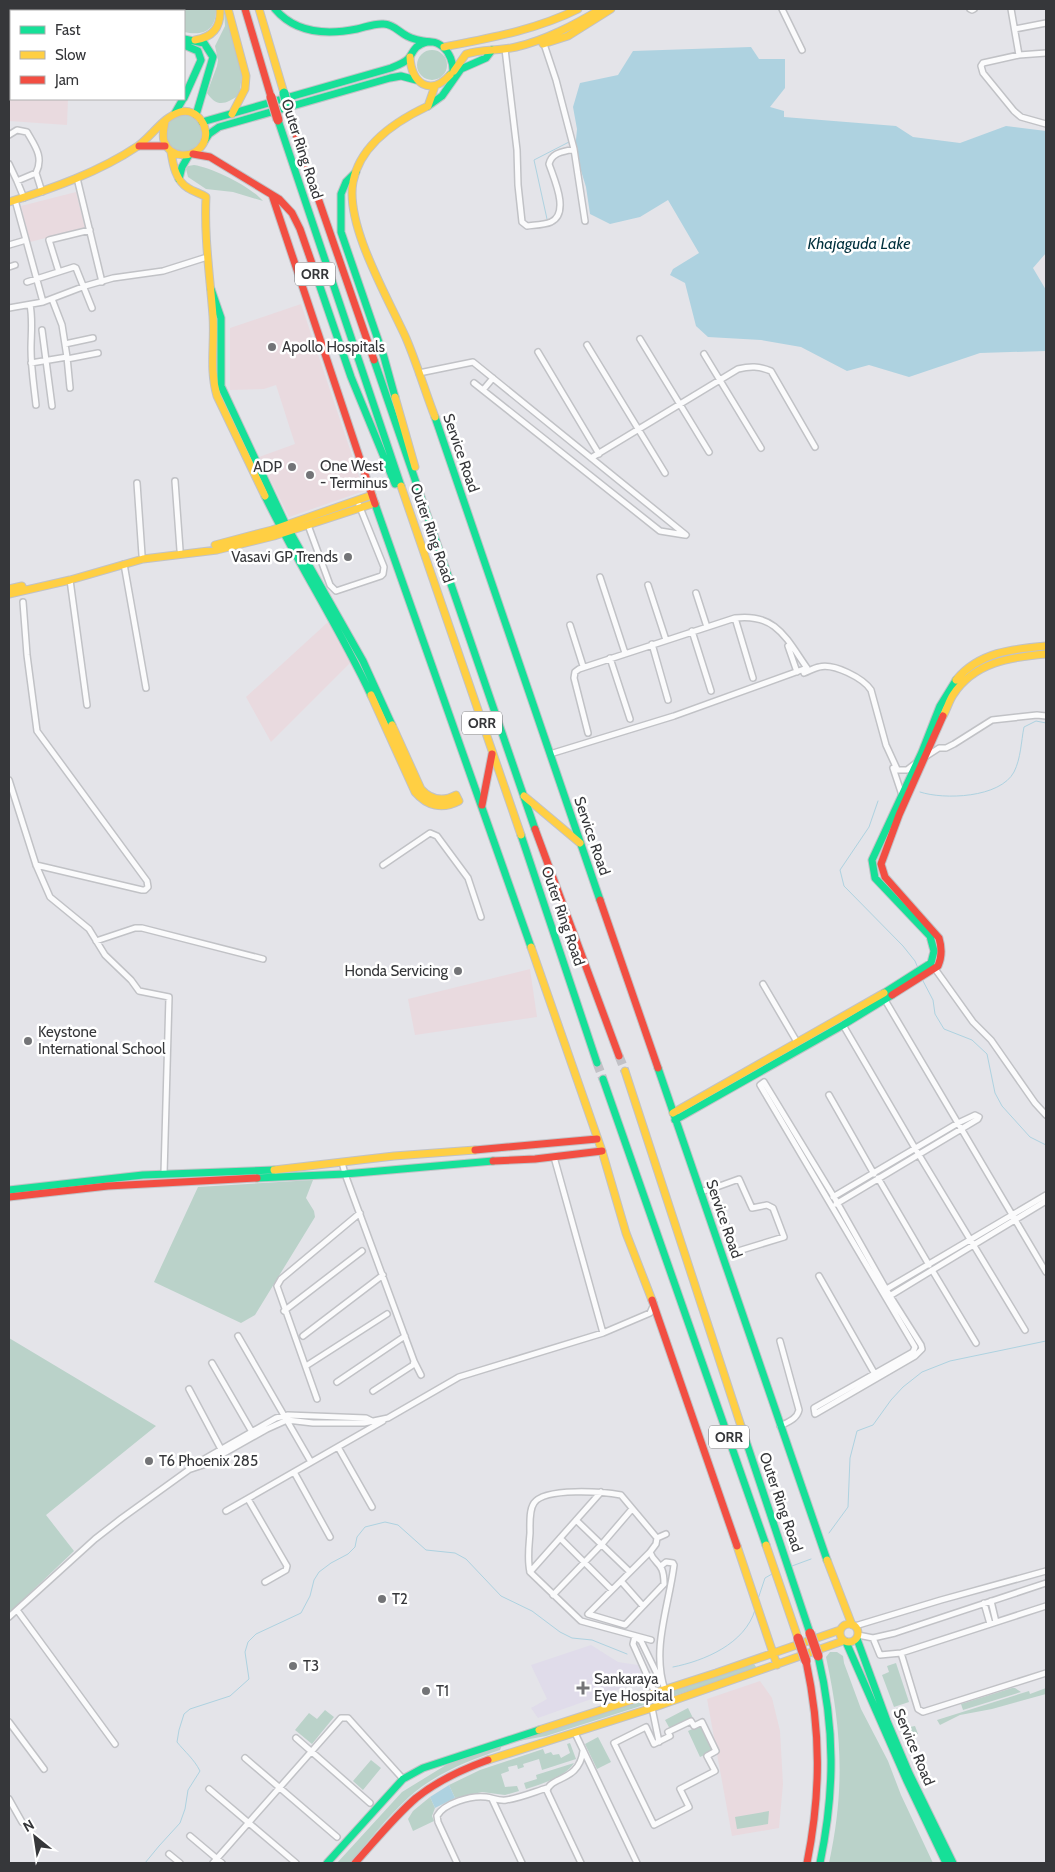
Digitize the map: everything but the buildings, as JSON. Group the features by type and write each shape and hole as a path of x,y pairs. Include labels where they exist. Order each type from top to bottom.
{"main road":[{"path":"194,40 207,38 212,35 220,23 220,9"},
{"path":"228,9 246,76 245,89 232,114"},
{"name":"Outer Ring Road","path":"245,9 278,120 598,1064"},
{"name":"Outer Ring Road","path":"259,9 290,117 403,449 568,920 619,1056"},
{"path":"275,9 280,15 296,26 312,33 381,24 395,27 409,37 437,43 444,48 453,60 454,72"},
{"path":"444,48 503,36 542,25 578,9"},
{"path":"542,41 601,9"},
{"path":"430,42 421,44 414,50 410,57 409,66 412,75 423,84 436,86 445,82 466,54 505,49 568,36 611,9"},
{"path":"185,39 205,44 213,57 199,118 206,131 205,140"},
{"path":"185,45 193,46 201,55 199,67 185,94"},
{"name":"Service Road","path":"492,50 486,58 461,69 442,96 428,106 412,113 379,137 365,154 353,183 356,220 377,274 406,337 419,373 837,1590 856,1631 887,1720 913,1782 953,1863"},
{"path":"175,113 182,111 199,118 232,114 388,69 410,57"},
{"path":"179,179 182,167 191,154 200,148 209,134 219,127 390,78 401,76 419,81"},
{"path":"428,106 436,86"},
{"path":"16,200 77,178 138,146 175,113 182,100"},
{"path":"164,122 162,138 179,179 186,188 201,192 206,197 206,228 212,289 221,318 221,395 285,529 363,661 416,787"},
{"path":"138,146 168,149 177,155 191,154"},
{"name":"ORR","path":"191,154 210,157 272,194 288,207 300,229 351,377 418,537"},
{"name":"ORR","path":"356,172 346,182 341,194 341,232 389,372 392,390 433,532"},
{"path":"272,194 373,499 602,1151 626,1233 637,1256 654,1304 777,1665"},
{"path":"9,594 70,580 143,559 217,550 373,499"},
{"path":"9,589 142,555 216,545 308,525 359,504"},
{"path":"902,799 940,706 947,692 959,676 971,665 1000,652 1046,646"},
{"path":"674,1116 797,1042 933,966 934,951 930,936 873,875 872,860 926,756 953,695 962,682 970,674 986,664 1000,659 1046,654"},
{"path":"482,805 492,751"},
{"path":"524,796 580,843"},
{"path":"552,926 568,920"},
{"path":"674,1116 843,1025 885,1000 920,974"},
{"name":"Outer Ring Road","path":"625,1072 688,1268 818,1656 828,1704 833,1767 830,1814 820,1863"},
{"name":"Outer Ring Road","path":"603,1079 806,1661 816,1712 820,1755 816,1813 807,1863"},
{"path":"9,1197 40,1190 164,1174 283,1170 342,1162 515,1148 597,1139"},
{"path":"515,1148 515,1160"},
{"path":"9,1190 345,1174 554,1157 602,1151"},
{"path":"439,1154 441,1166"},
{"path":"327,1863 403,1779 423,1768 661,1691 840,1630 844,1626 856,1631 852,1642 830,1645 652,1708 469,1767 430,1788 398,1816 354,1863"},
{"path":"840,1630 840,1636 845,1642"},
{"name":"Service Road","path":"845,1642 921,1814 946,1863"},
{"path":"510,1740 514,1751"}],"street":[{"path":"782,9 802,50"},
{"path":"1011,9 1019,55"},
{"path":"1015,29 1046,23"},
{"path":"542,41 556,80 574,149 585,221"},
{"path":"505,49 517,150 521,220 527,226 550,223 557,217 560,204 549,164 550,160 556,154 574,149"},
{"path":"1046,53 1019,55 983,63 981,68 1014,111 1021,117 1046,124"},
{"path":"9,135 17,130 27,132 39,153 40,165 36,173 17,181"},
{"path":"9,164 17,181 16,200 43,302"},
{"path":"36,173 42,192"},
{"path":"77,178 102,282"},
{"path":"58,269 49,240 90,230"},
{"path":"9,245 26,240"},
{"path":"9,308 43,302 84,286 137,274 163,271 204,258"},
{"path":"28,282 74,267 84,286 92,308"},
{"path":"52,299 62,325 70,388"},
{"path":"30,305 32,316 30,328 31,363 36,405"},
{"path":"42,330 52,406"},
{"path":"65,344 93,338"},
{"path":"640,339 709,452"},
{"path":"587,345 666,473"},
{"path":"538,352 599,454"},
{"path":"31,363 98,353"},
{"path":"704,354 761,448"},
{"path":"419,373 473,362 686,535 660,531 474,383"},
{"path":"592,458 738,369 750,366 762,367 770,371 815,447"},
{"path":"483,390 493,378"},
{"path":"175,481 180,550"},
{"path":"137,483 142,555"},
{"path":"308,525 333,589 339,591 381,576 384,570 359,504"},
{"path":"124,564 146,688"},
{"path":"600,576 625,653"},
{"path":"70,580 87,704"},
{"path":"648,585 666,640"},
{"path":"696,593 707,627"},
{"path":"23,602 27,655 37,731 147,881 148,886 145,890 142,890 36,865"},
{"path":"588,732 574,678 575,672 583,666 735,618 752,617 774,625 786,638 807,670"},
{"path":"735,618 754,678"},
{"path":"570,625 583,666"},
{"path":"692,631 711,691"},
{"path":"786,638 797,672"},
{"path":"652,644 668,700"},
{"path":"610,658 630,719"},
{"path":"550,756 677,718 820,666 833,668 859,678 866,682 872,690 886,745 896,770 902,799"},
{"path":"550,756 807,670"},
{"path":"896,770 907,770 939,748 946,748 954,744 992,720 1037,715 1046,716"},
{"path":"9,780 36,865 50,896 88,930 104,955 131,980 139,991 169,997 164,1174"},
{"path":"383,865 430,833 437,836 468,878 481,917"},
{"path":"96,941 134,928 142,928 263,959"},
{"path":"933,966 973,1022 991,1040 1035,1103 1046,1115"},
{"path":"763,984 797,1042"},
{"path":"885,1000 1046,1272"},
{"path":"843,1025 1025,1330"},
{"path":"877,1376 815,1414 814,1408 915,1356 922,1349 918,1346 888,1297 838,1203 764,1082 760,1085 884,1290"},
{"path":"829,1095 976,1343"},
{"path":"828,1200 876,1176 919,1154 979,1117 975,1115 958,1123 916,1149 876,1176 838,1203 832,1206"},
{"path":"554,1157 603,1333"},
{"path":"342,1162 414,1361 421,1375"},
{"path":"700,1192 739,1180 752,1208 767,1205 773,1208 784,1238 736,1252 714,1188"},
{"path":"1014,1218 1046,1195"},
{"path":"888,1297 930,1268 1046,1201"},
{"path":"317,1399 277,1290 278,1282 360,1213"},
{"path":"284,1311 362,1252"},
{"path":"884,1290 930,1268"},
{"path":"303,1336 383,1276"},
{"path":"819,1276 877,1376"},
{"path":"226,1511 459,1378 603,1333 650,1313 654,1304"},
{"path":"306,1366 387,1314"},
{"path":"238,1336 311,1462"},
{"path":"336,1382 405,1336"},
{"path":"780,1341 799,1410 798,1415 794,1419 780,1426"},
{"path":"373,1391 412,1365 414,1361"},
{"path":"212,1362 252,1432"},
{"path":"189,1389 222,1452"},
{"path":"9,1617 95,1539 188,1470 203,1465 252,1432 285,1418 338,1423 364,1423 388,1418"},
{"path":"222,1452 285,1418"},
{"path":"338,1447 372,1507"},
{"path":"294,1472 330,1537"},
{"path":"530,1572 601,1492"},
{"path":"651,1640 581,1621 530,1572 528,1565 531,1511 533,1504 538,1499 547,1495 601,1492 621,1495 658,1538"},
{"path":"248,1499 287,1566 286,1570 265,1582"},
{"path":"553,1595 602,1544 632,1509"},
{"path":"576,1520 630,1572"},
{"path":"581,1621 650,1552 658,1538 666,1534"},
{"path":"560,1538 612,1590"},
{"path":"588,1614 626,1625 664,1584 664,1571 651,1556 650,1552"},
{"path":"661,1566 666,1562 674,1564 659,1650 661,1691"},
{"path":"856,1631 950,1597 1046,1571"},
{"path":"621,1581 644,1606"},
{"path":"856,1631 873,1638 895,1633 1046,1583"},
{"path":"991,1601 994,1612 993,1623"},
{"path":"984,1603 987,1614 993,1623"},
{"path":"873,1638 880,1655 901,1653 1046,1606"},
{"path":"17,1610 116,1744"},
{"path":"634,1636 643,1644 658,1676 661,1691"},
{"path":"634,1636 633,1644 661,1691"},
{"path":"635,1648 643,1644"},
{"path":"901,1653 918,1710 923,1712 1046,1673"},
{"path":"652,1708 659,1742"},
{"path":"215,1861 340,1718 348,1718 403,1779"},
{"path":"691,1721 694,1726 702,1722 716,1752 707,1756 715,1772 680,1788 689,1807 654,1825 614,1743 646,1727 654,1744 659,1742 670,1736 668,1732 691,1721"},
{"path":"9,1722 44,1769"},
{"path":"575,1733 637,1863"},
{"path":"296,1738 370,1803"},
{"path":"457,1863 436,1816 440,1810 456,1803 476,1798 486,1797 506,1800 547,1788 575,1770 582,1760 583,1750"},
{"path":"244,1758 337,1837"},
{"path":"547,1788 548,1796 581,1863"},
{"path":"209,1789 296,1863"},
{"path":"9,1799 22,1822"},
{"path":"492,1799 522,1863"},
{"path":"190,1836 215,1861 222,1863"},
{"path":"169,1854 180,1863"}],"shaded area":[{"path":"10,28 10,100 68,100 67,125 9,121"},
{"path":"76,192 85,228 30,242 21,206"},
{"path":"301,304 364,491 289,517 259,457 295,444 276,385 264,389 230,390 230,328"},
{"path":"328,622 350,663 271,742 246,697"},
{"path":"530,969 537,1017 415,1035 408,999"},
{"name":"Sankaraya Eye Hospital","path":"591,1645 618,1662 638,1665 645,1680 538,1718 531,1708 547,1699 531,1665"},
{"path":"760,1681 772,1698 780,1731 783,1784 779,1828 732,1836 707,1699"}],"green space":[{"path":"64,9 216,9 214,22 211,27 197,33 185,32 185,10"},
{"path":"224,9 243,70 239,95 230,101 218,103 207,93 217,66 218,60 215,46 225,26"},
{"path":"432,50 443,54 447,65 443,76 432,80 421,76 417,65 421,54"},
{"path":"184,115 191,116 197,120 201,126 201,140 197,146 191,150 184,151 177,150 171,146 167,140 166,133 167,126 171,120 177,116"},
{"path":"194,165 231,178 249,189 263,201 233,192 206,189 188,177 186,169 188,166"},
{"path":"313,1180 306,1198 314,1211 315,1217 255,1315 241,1323 154,1282 198,1187"},
{"path":"9,1338 156,1426 46,1515 74,1551 9,1613"},
{"path":"830,1652 837,1652 843,1656 861,1709 888,1761 901,1795 933,1863 829,1863 838,1810 840,1760 835,1710 826,1657"},
{"path":"896,1663 909,1702 894,1707 882,1675 889,1672 887,1666"},
{"path":"754,1664 757,1668 745,1673 546,1736 519,1741 519,1739"},
{"path":"1012,1688 1021,1692 963,1710 961,1704"},
{"path":"1046,1688 1046,1694 992,1709 960,1715 940,1725 937,1720 1029,1691 1030,1694"},
{"path":"903,1706 910,1727 915,1726 918,1734 906,1739 896,1709"},
{"path":"688,1708 693,1718 670,1729 665,1720"},
{"path":"325,1710 334,1717 312,1744 295,1730 309,1713 317,1719"},
{"path":"701,1725 713,1751 700,1757 688,1731"},
{"path":"598,1737 611,1762 597,1769 585,1744"},
{"path":"503,1743 500,1750 452,1769 430,1781 409,1797 393,1813 350,1863 337,1863 402,1792 446,1765"},
{"path":"570,1743 576,1759 542,1770 539,1759 523,1764 524,1767 518,1769 517,1765 508,1767 509,1771 501,1774 505,1787 517,1786 519,1791 505,1795 482,1792 455,1798 449,1785 480,1770 543,1749 545,1754 551,1752 553,1755 559,1754 561,1758 570,1753 567,1744"},
{"path":"371,1760 381,1768 363,1790 353,1781"},
{"path":"574,1763 559,1776 526,1789 524,1783 537,1779 536,1775"},
{"path":"430,1797 435,1808 432,1816 434,1821 413,1831 408,1819 413,1811"},
{"path":"769,1811 768,1824 737,1829 735,1817"}],"water":[{"name":"Khajaguda Lake","path":"751,47 759,59 785,59 785,88 770,107 784,111 784,117 896,126 913,137 960,143 1006,126 1046,131 1046,253 1033,268 1046,290 1046,351 980,353 909,377 869,365 847,371 801,347 761,340 708,337 696,326 685,283 670,275 673,269 699,253 668,200 640,217 610,224 590,214 586,187 575,151 577,129 573,107 580,83 618,75 633,51"},
{"path":"449,1785 455,1798 435,1808 430,1797"}],"waterway":[{"path":"547,219 534,160 569,142"},
{"path":"920,792 930,795 957,796 971,795 997,787 1007,781 1014,772 1024,727 1036,721 1046,723"},
{"path":"878,801 869,827 840,870 844,886 903,946 918,968"},
{"path":"922,979 933,1000 935,1014 944,1029 972,1040 987,1054 995,1093 1002,1106 1030,1137 1046,1145"},
{"path":"829,1533 848,1507 850,1458 857,1431 873,1425 903,1387 922,1372 950,1361 1046,1341"},
{"path":"145,1863 180,1823 185,1809 188,1790 200,1771 177,1742 184,1714 190,1709 230,1696 249,1679 245,1652 248,1642 256,1634 301,1613 319,1572 348,1554 355,1547 357,1537 365,1527 385,1522 398,1525 426,1550 455,1553 466,1559 501,1596 532,1611 560,1632 572,1638 592,1640 627,1654"},
{"path":"792,1566 811,1559"},
{"path":"758,1599 765,1578 772,1574"},
{"path":"673,1667 697,1660 722,1649 742,1632 750,1622 755,1610"}],"tunnel":[{"path":"619,1056 625,1071"},
{"path":"597,1063 603,1079"}],"traffic: fast":[{"path":"275,9 292,24 313,31 346,31 387,24 412,38 430,42"},
{"path":"185,39 204,43 213,57 196,115"},
{"path":"202,122 391,68 406,60 416,47 425,43 432,42 438,44 447,52 453,65 453,72 450,75"},
{"path":"185,45 198,51 201,60 185,96"},
{"path":"428,106 442,96 461,69 486,58 492,50"},
{"path":"205,140 209,134 219,127 390,78 401,76 416,80"},
{"path":"284,93 290,117"},
{"path":"175,113 182,100"},
{"path":"278,120 401,486"},
{"path":"179,179 182,167 189,155"},
{"path":"356,172 346,182 341,194 341,232 384,357 395,397"},
{"path":"317,278 351,377 395,484"},
{"path":"211,289 221,318 221,386 286,525 363,661 392,725"},
{"path":"374,360 535,829"},
{"path":"435,417 600,900"},
{"path":"265,496 371,695"},
{"path":"375,504 531,947"},
{"path":"884,993 931,963 934,951 930,936 875,878 872,860 922,752 940,706 956,680"},
{"path":"521,835 597,1063"},
{"path":"675,1120 843,1025 892,995"},
{"path":"658,1068 827,1560"},
{"path":"603,1079 766,1545"},
{"path":"257,1178 345,1174 493,1161"},
{"path":"9,1190 143,1175 274,1170"},
{"path":"741,1426 810,1633"},
{"path":"857,1639 887,1721 909,1773 953,1863"},
{"path":"846,1642 907,1781 946,1863"},
{"path":"818,1656 828,1708 831,1759 828,1810 820,1863"},
{"path":"327,1863 403,1779 423,1768 539,1730"}],"traffic: slow":[{"path":"195,40 201,39 215,30 219,21 220,9"},
{"path":"228,9 246,76 245,89 232,114"},
{"path":"259,9 284,93"},
{"path":"444,47 496,37 529,28 578,9"},
{"path":"454,71 466,54 527,44 549,36 601,9"},
{"path":"543,44 568,36 611,9"},
{"path":"410,57 414,74 423,84 435,85 443,82 450,75"},
{"path":"435,86 428,106 392,127 371,145 357,168 353,182 352,199 355,219 362,240 379,282 406,338 435,417"},
{"path":"9,202 59,185 108,164 138,146 163,122 180,112 192,113 201,120 206,132 203,144 199,149 188,154 182,155 171,151 163,138 165,122"},
{"path":"171,152 174,167 184,185 206,197 207,242 213,316 213,376 217,396 265,496"},
{"path":"395,397 415,467"},
{"path":"401,486 521,835"},
{"path":"215,545 272,530 372,495"},
{"path":"9,594 70,580 143,559 217,550 274,536 375,503"},
{"path":"9,589 22,586"},
{"path":"956,680 975,663 986,658 1009,651 1046,646"},
{"path":"943,716 952,697 962,684 982,668 1020,657 1046,654"},
{"path":"371,695 415,792 425,801 435,805 441,806 459,801 456,795 446,799 433,798 421,789 392,725"},
{"path":"524,796 580,843"},
{"path":"531,947 602,1151 626,1233 652,1300"},
{"path":"673,1113 884,993"},
{"path":"625,1071 741,1426"},
{"path":"274,1170 394,1156 475,1150"},
{"path":"766,1545 798,1638"},
{"path":"737,1546 777,1665"},
{"path":"827,1560 852,1625"},
{"path":"845,1624 853,1624 858,1629 858,1633 856,1640 845,1642 840,1637 840,1629 845,1624"},
{"path":"539,1730 716,1673 840,1630"},
{"path":"488,1760 652,1708 843,1641"}],"traffic: jam":[{"path":"9,9 14,10"},
{"path":"245,9 271,97"},
{"path":"271,97 278,120"},
{"path":"290,117 374,360"},
{"path":"139,146 165,146"},
{"path":"193,154 210,157 279,199 292,213 300,229 317,278"},
{"path":"272,195 375,504"},
{"path":"892,995 938,966 940,959 939,938 885,877 881,864 899,815 943,716"},
{"path":"482,805 492,754"},
{"path":"535,829 619,1056"},
{"path":"600,900 658,1068"},
{"path":"475,1150 597,1139"},
{"path":"493,1161 535,1159 602,1151"},
{"path":"9,1197 108,1186 257,1178"},
{"path":"652,1300 737,1546"},
{"path":"810,1633 818,1656"},
{"path":"798,1638 806,1661"},
{"path":"806,1661 817,1737 817,1787 812,1837 807,1863"},
{"path":"355,1863 392,1821 416,1798 451,1776 488,1760"}],"place":[{"name":"Apollo Hospitals","path":"272,347"},
{"name":"ADP","path":"292,467"},
{"name":"One West - Terminus","path":"310,475"},
{"name":"Vasavi GP Trends","path":"348,557"},
{"name":"Honda Servicing","path":"458,971"},
{"name":"Keystone International School","path":"28,1041"},
{"name":"T6 Phoenix 285","path":"149,1461"},
{"name":"T2","path":"382,1599"},
{"name":"T3","path":"293,1666"},
{"name":"Sankaraya Eye Hospital","path":"583,1688"},
{"name":"T1","path":"426,1691"}]}
